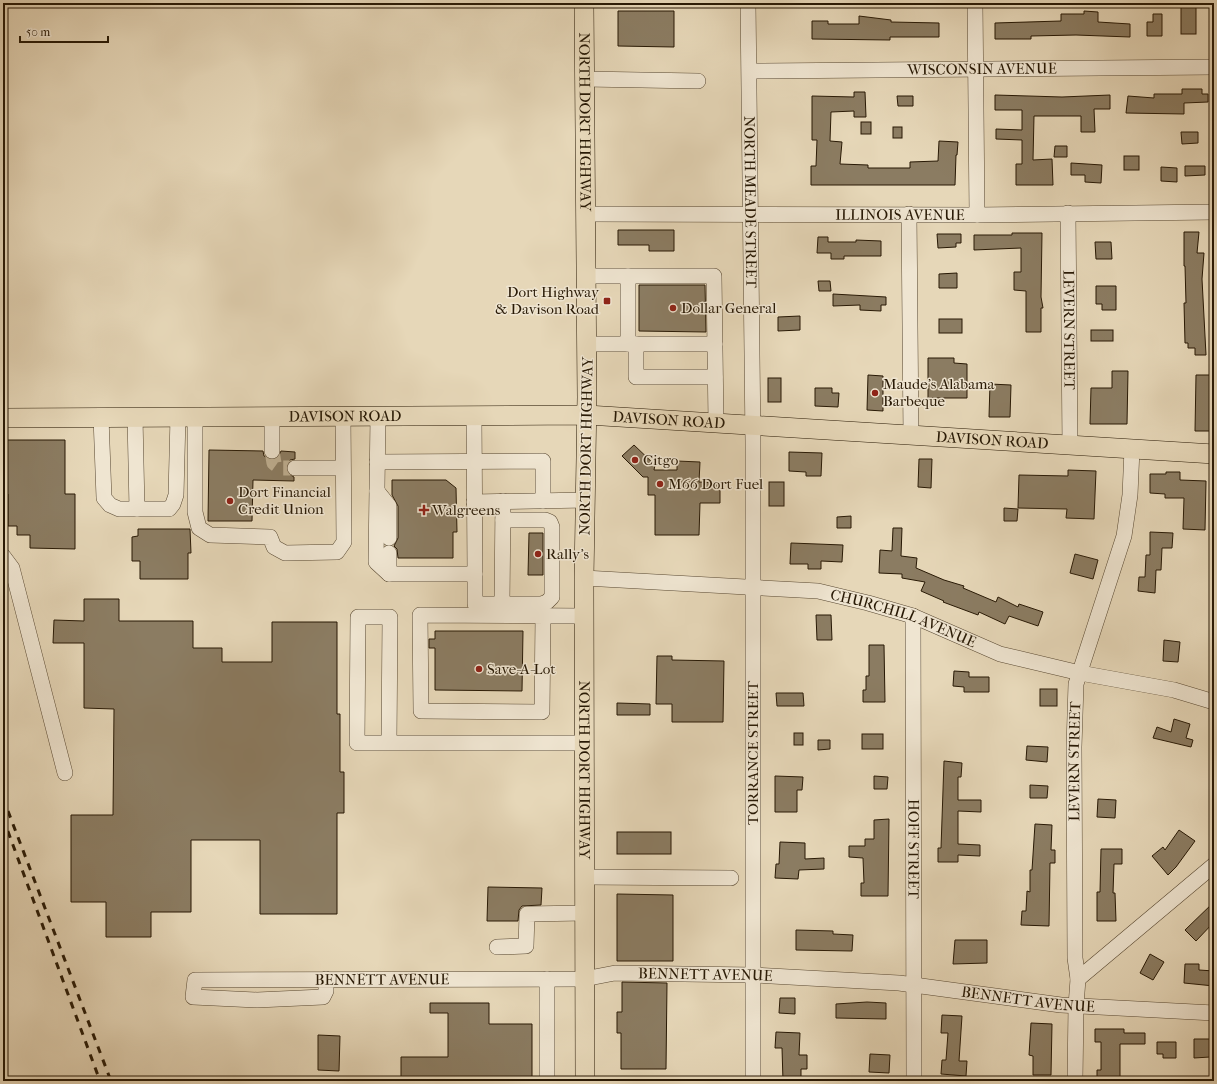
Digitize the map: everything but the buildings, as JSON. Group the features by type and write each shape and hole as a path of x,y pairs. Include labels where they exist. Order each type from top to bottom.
{"main road":[{"name":"NORTH DORT HIGHWAY","path":"584,3 587,276 587,415 584,578 585,1081"},
{"name":"DAVISON ROAD","path":"3,418 587,415 1214,454"}],"street":[{"name":"NORTH MEADE STREET","path":"748,3 752,215 753,426"},
{"path":"975,3 977,215"},
{"name":"WISCONSIN AVENUE","path":"750,70 1214,67"},
{"path":"585,79 698,81"},
{"name":"ILLINOIS AVENUE","path":"586,214 977,215 1214,212"},
{"name":"LEVERN STREET","path":"1068,213 1070,446"},
{"path":"909,214 911,436"},
{"path":"587,276 714,276 716,422"},
{"path":"628,276 632,344 636,378 715,377"},
{"path":"587,344 715,344"},
{"path":"474,415 475,604 541,604 547,602 552,597 552,527 550,522 545,520 503,520"},
{"path":"272,416 272,451"},
{"path":"187,417 195,512 199,528 210,535 270,537 274,547 285,553 338,552 344,542 342,468 343,416"},
{"path":"378,416 376,562 389,574 475,574"},
{"path":"135,417 137,509"},
{"path":"101,418 104,498 110,505 119,509 169,509 173,504 176,495 187,417"},
{"name":"TORRANCE STREET","path":"753,426 753,1081"},
{"name":"LEVERN STREET","path":"1075,1081 1076,1006 1078,979 1075,958 1074,747 1076,684 1112,580 1124,536 1130,495 1132,449"},
{"path":"377,462 543,461 543,501"},
{"path":"295,468 342,468"},
{"path":"377,491 389,506 389,574"},
{"path":"474,502 586,500"},
{"path":"502,604 503,501"},
{"path":"3,556 12,568 65,773"},
{"name":"CHURCHILL AVENUE","path":"584,578 752,589 818,591 913,616 1000,654 1080,673 1174,690 1214,702"},
{"path":"543,616 542,712 421,711 420,615 584,616"},
{"name":"HOFF STREET","path":"913,616 914,1081"},
{"path":"389,743 390,617 358,617 357,743 389,743 584,743"},
{"path":"1078,979 1214,865"},
{"path":"584,877 731,878"},
{"path":"497,947 526,946 527,914 584,913"},
{"name":"BENNETT AVENUE","path":"257,1000 193,997 195,980 584,979 615,973 753,975 913,984 1076,1006 1214,1013"},
{"path":"257,980 257,1000 323,997 326,991 326,979"},
{"path":"547,979 547,1081"},
{"path":"288,980 289,999"}],"tunnel":[{"path":"272,451 274,463 281,468 295,468"}],"railway":[{"path":"3,798 111,1081"},
{"path":"3,818 100,1081"}],"place":[{"name":"Dort Highway & Davison Road","path":"607,301"},
{"name":"Dollar General","path":"673,308"},
{"name":"Maude's Alabama Barbeque","path":"875,393"},
{"name":"Citgo","path":"635,460"},
{"name":"M66 Dort Fuel","path":"660,484"},
{"name":"Dort Financial Credit Union","path":"230,501"},
{"name":"Walgreens","path":"424,510"},
{"name":"Rally's","path":"538,554"},
{"name":"Save-A-Lot","path":"479,669"}]}
